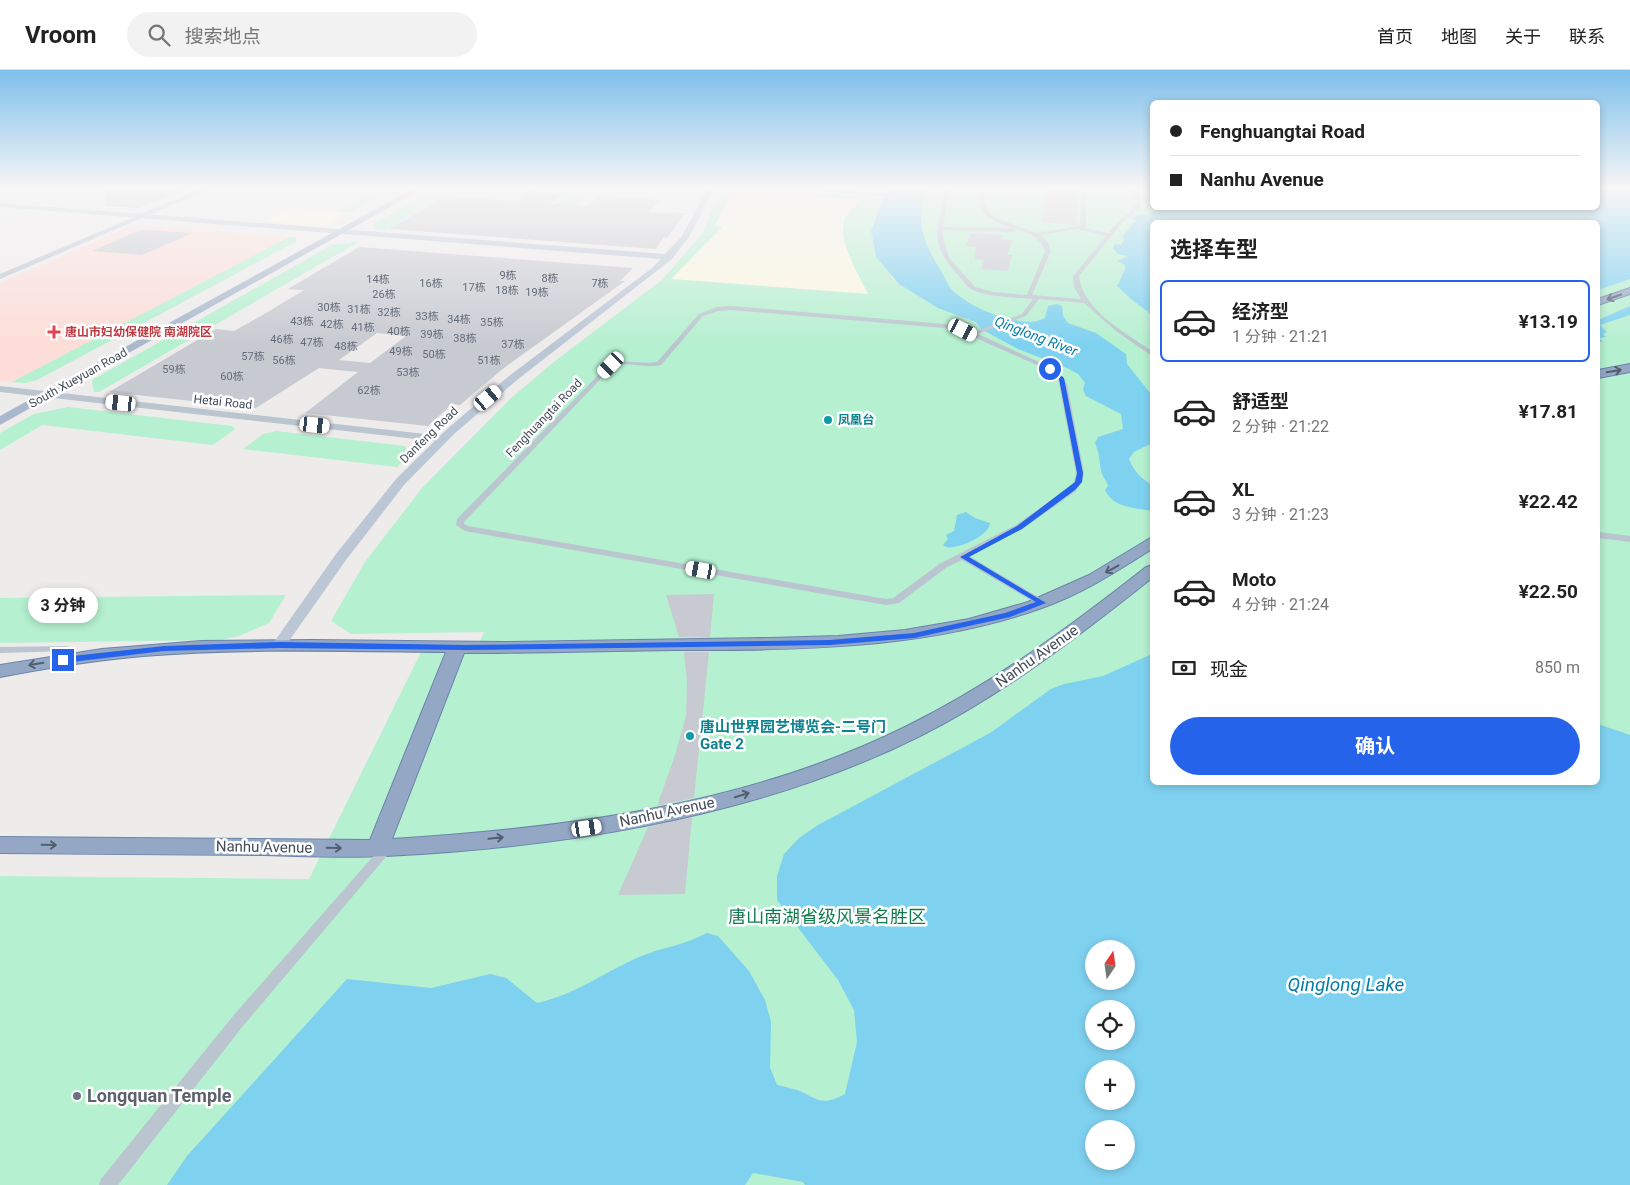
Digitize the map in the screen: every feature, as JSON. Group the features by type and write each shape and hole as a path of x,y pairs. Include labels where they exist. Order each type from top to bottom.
{"highway":[{"path":"1600,301 1630,291"},
{"path":"1600,374 1630,368"},
{"path":"0,671 102,654 164,649 279,645 462,647 866,640 959,627 1007,615 1074,590 1132,558 1150,544"},
{"name":"Nanhu Avenue","path":"0,844 382,848 493,839 639,820 740,796 875,749 986,692 1052,648 1150,572"},
{"path":"382,848 462,647"}],"main road":[{"name":"South Xueyuan Road","path":"0,410 317,241"},
{"name":"South Xueyuan Road","path":"0,421 318,241"},
{"path":"435,241 666,259"},
{"name":"Danfeng Road","path":"279,645 370,519 400,482 443,439 525,368 647,278 681,241"}],"street":[{"path":"0,277 84,241"},
{"path":"941,241 948,260 973,288 993,294 1084,301"},
{"path":"1029,296 1048,251 1044,241"},
{"path":"1105,241 1076,276 1077,287 1084,301 1150,352"},
{"path":"972,334 1017,319 1029,312 1038,297"},
{"name":"Fenghuangtai Road","path":"731,308 957,327 972,334 1050,369 1061,378 1080,473 1078,482 1065,494 1019,527 964,557 944,565 896,600 886,602 465,528 460,525 460,521 611,365 618,363 652,366 659,364 701,315 707,312 731,308"},
{"name":"Hetai Road","path":"0,389 443,439"},
{"path":"1600,535 1630,539"},
{"path":"964,557 1042,603"},
{"path":"0,650 68,649"},
{"path":"108,1185 170,1104 382,848"}],"shaded area":[{"name":"唐山市妇幼保健院 南湖院区","path":"97,241 281,241 12,382 0,381 0,283"},
{"path":"708,241 849,241 848,252 868,294 671,279"}],"green space":[{"path":"281,241 297,241 37,380 25,383 12,382"},
{"path":"360,241 99,392 94,392 92,380 332,245"},
{"name":"唐山南湖省级风景名胜区","path":"696,241 708,241 671,279 868,294 850,258 845,241 873,241 876,254 882,264 899,284 901,241 1150,241 1150,785 1600,785 1600,241 1630,241 1630,1185 0,1185 0,876 309,879 421,652 475,652 484,632 351,634 331,621 365,562 422,488 510,399 555,361 662,280"},
{"path":"68,407 232,426 235,429 213,445 42,425 0,450 0,433 34,414"},
{"path":"276,431 405,446 409,454 397,467 243,449 263,434"},
{"path":"286,595 269,623 239,636 220,640 0,643 0,598"}],"water":[{"name":"Qinglong River","path":"873,241 926,241 953,291 980,309 995,315 1028,322 1045,318 1048,306 1057,304 1062,306 1063,316 1068,323 1096,333 1126,354 1127,364 1150,393 1150,444 1134,452 1129,459 1138,474 1150,484 1150,511 1119,504 1105,490 1108,486 1102,473 1095,443 1098,437 1123,429 1121,414 1086,396 1083,389 1085,383 1078,374 1018,349 981,329 976,322 938,308 899,284 876,257"},
{"path":"1124,241 1150,241 1150,313 1117,286 1125,270 1125,265 1118,261 1128,256 1118,254 1113,248 1115,244 1121,245"},
{"path":"1600,241 1630,241 1630,279 1600,289"},
{"path":"1630,306 1630,315 1600,325 1600,319"},
{"path":"1600,325 1607,332 1603,334 1606,337 1600,338"},
{"path":"966,512 975,518 990,523 989,528 972,541 958,546 946,547 943,545 948,539 946,535 954,531 957,515"},
{"name":"Qinglong Lake","path":"1150,655 1150,785 1600,785 1600,725 1630,735 1630,1185 805,1185 803,1182 753,1173 745,1185 167,1185 187,1156 347,979 431,988 490,974 506,978 537,1003 564,995 639,957 689,941 707,933 718,936 749,971 765,1000 771,1022 770,1067 777,1085 797,1090 815,1099 825,1101 845,1094 857,1042 854,1010 838,980 777,900 777,876 784,854 799,838 818,825 990,733 1051,689 1064,684 1103,676"}],"building":[{"path":"115,241 174,241 142,255 92,251"},
{"path":"550,241 661,241 656,249"},
{"path":"967,241 1013,241 1007,255 1012,255 1008,271 981,269 984,260 974,259 976,247 965,246"},
{"path":"359,247 633,268 620,281 625,281 504,368 460,405 452,404 428,426 305,413 358,372 319,368 256,408 109,392 216,329 234,331 304,290 288,289","holes":["377,333 406,336 370,363 339,360"]},
{"path":"714,594 710,637 679,637 666,595"},
{"path":"684,652 709,652 694,798 657,806 686,716 687,683"},
{"path":"692,817 685,894 618,895 648,827"}],"place":[{"name":"唐山市妇幼保健院 南湖院区","path":"54,332"},
{"name":"凤凰台","path":"828,420"},
{"name":"唐山世界园艺博览会-二号门 Gate 2","path":"690,736"},
{"name":"Longquan Temple","path":"77,1096"}],"route":[{"path":"63,660 102,654 164,649 279,645 466,647 830,642 914,635 959,627 1007,615 1042,603 964,557 1019,527 1073,489 1078,482 1080,473 1063,384 1061,378 1050,369"}]}
